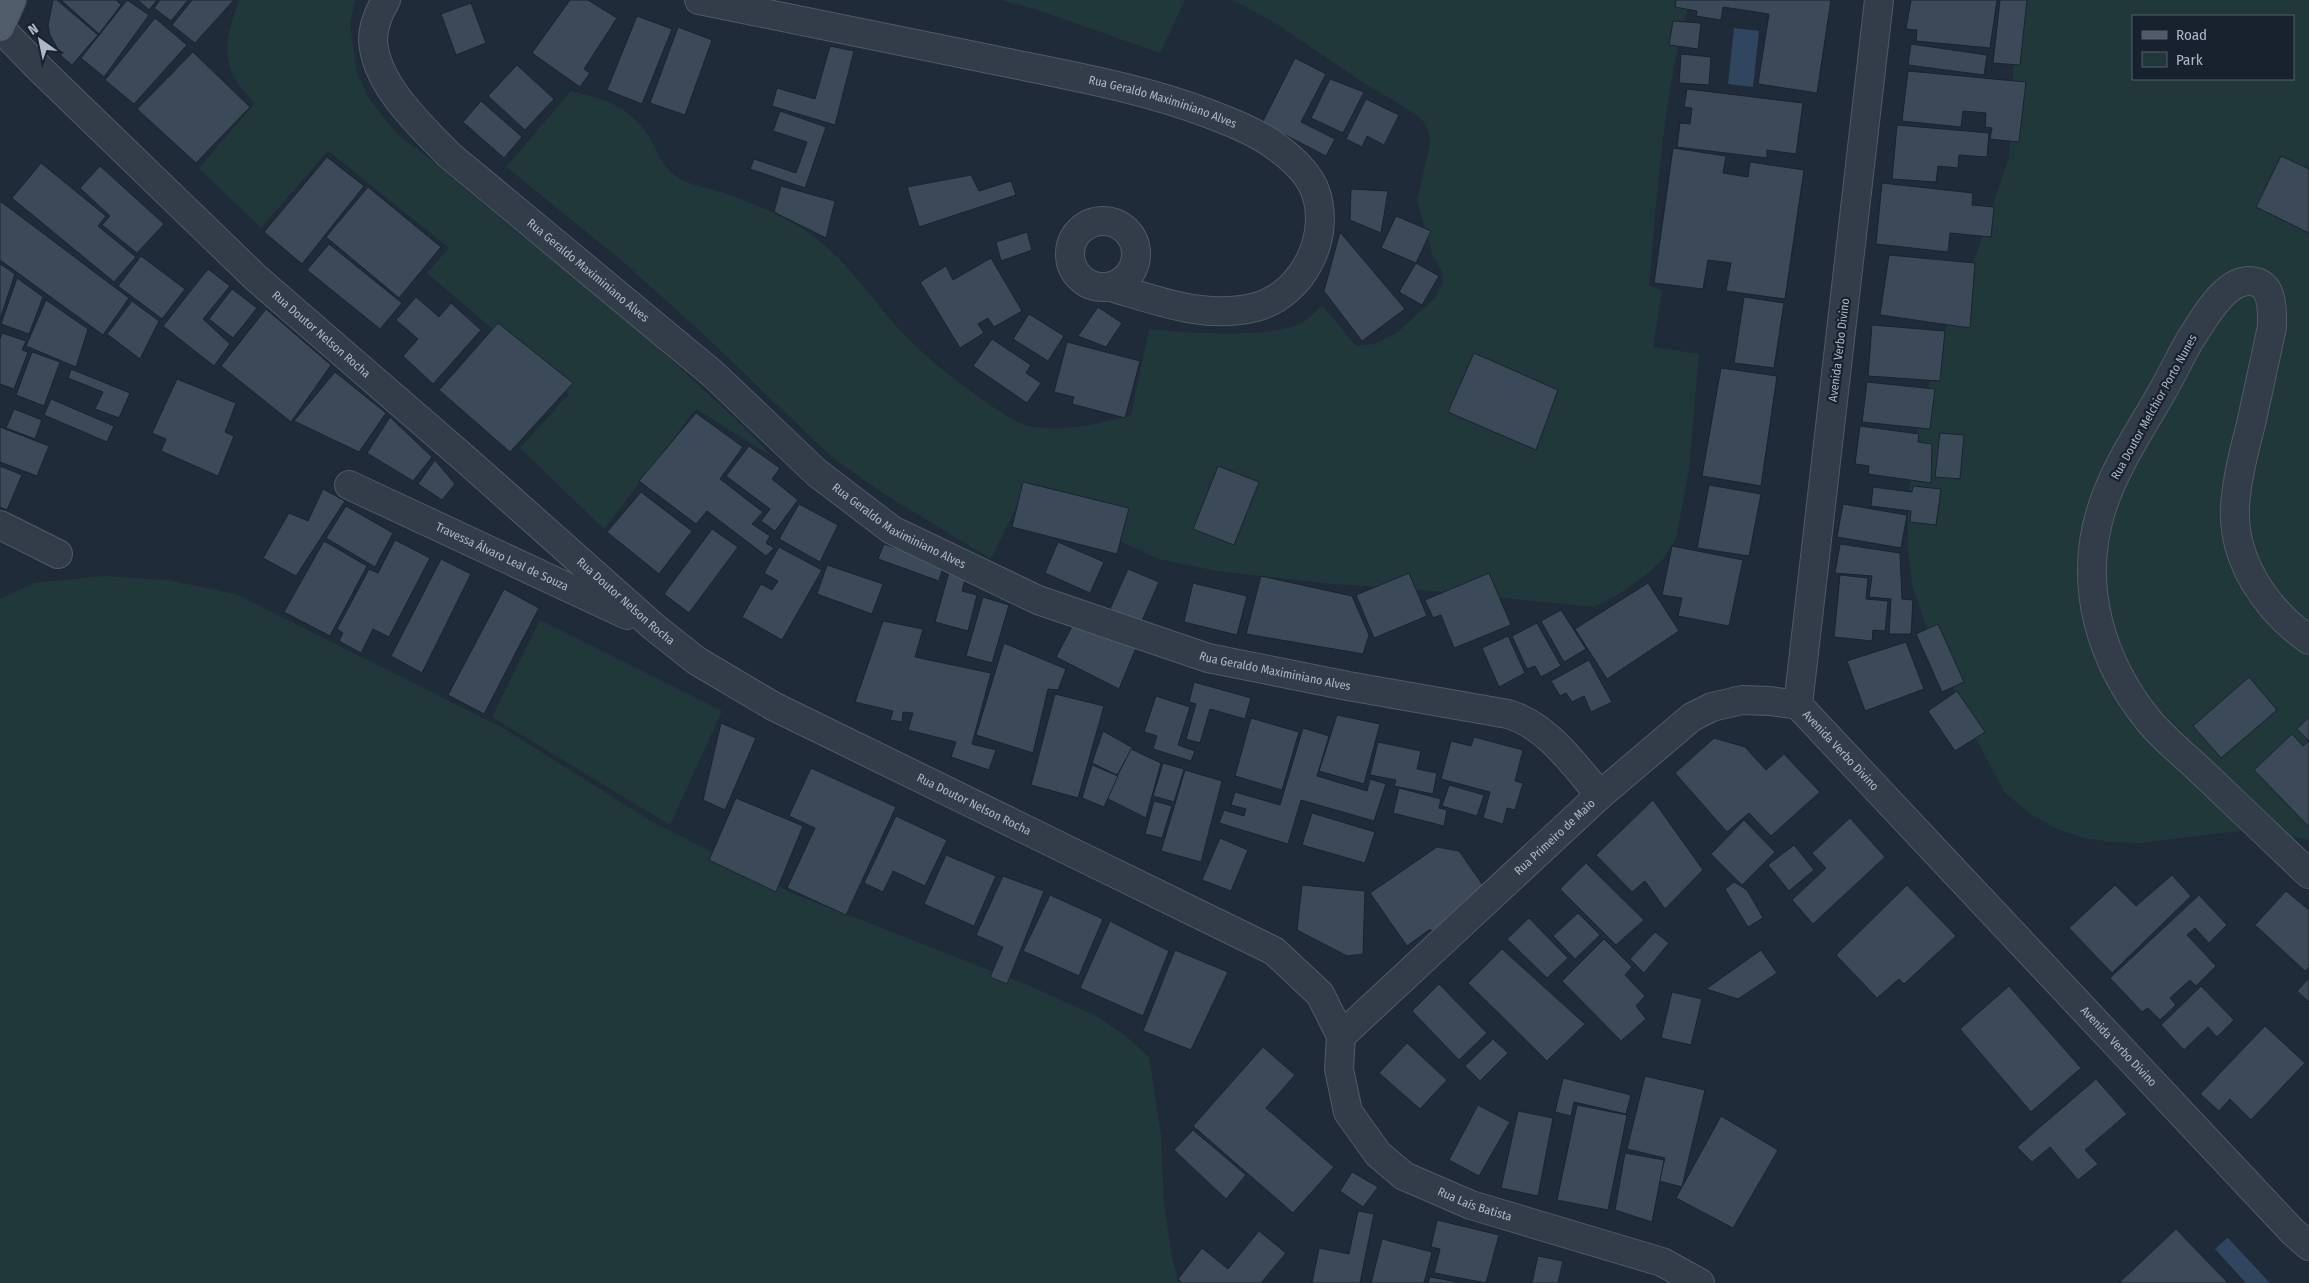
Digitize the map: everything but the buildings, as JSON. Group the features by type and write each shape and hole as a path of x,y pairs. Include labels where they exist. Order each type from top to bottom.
{"main road":[{"path":"0,28 12,0"}],"street":[{"name":"Rua Geraldo Maximiniano Alves","path":"386,0 377,19 373,40 378,61 392,91 414,118 449,154 713,374 811,468 892,530 1038,600 1208,658 1348,686 1508,714 1520,718 1546,736 1600,795"},
{"name":"Rua Geraldo Maximiniano Alves","path":"699,0 1083,78 1167,98 1232,122 1266,140 1290,157 1304,171 1314,188 1319,210 1318,234 1312,260 1299,280 1280,295 1258,306 1230,311 1201,311 1112,287"},
{"name":"Avenida Verbo Divino","path":"1879,0 1798,705 2293,1232 2309,1246"},
{"name":"Rua Doutor Nelson Rocha","path":"0,28 255,277 464,458 654,627 697,661 773,706 1274,951 1320,994 1341,1036"},
{"name":"Rua Doutor Melchior Porto Nunes","path":"2309,640 2285,621 2269,604 2253,581 2237,530 2235,507 2239,478 2272,328 2271,304 2264,288 2261,284 2250,280 2236,283 2218,300 2188,343 2113,480 2101,511 2093,546 2091,578 2093,604 2107,649 2125,688 2150,722 2309,874"},
{"name":"Travessa Álvaro Leal de Souza","path":"349,485 654,627"},
{"path":"0,525 58,554"},
{"name":"Rua Primeiro de Maio","path":"1341,1036 1600,795 1674,730 1692,717 1729,702 1754,699 1798,705"},
{"name":"Rua Laís Batista","path":"1341,1036 1339,1069 1348,1112 1378,1154 1404,1176 1471,1205 1662,1262 1700,1283"}],"green space":[{"path":"239,0 355,0 350,23 357,73 370,100 398,135 626,318 735,419 773,457 696,409 604,529 520,448 569,394 427,273 449,248 328,151 261,228 199,168 255,103 235,78 230,67 228,55 230,30"},
{"path":"1000,0 1185,0 1160,53 1035,9"},
{"path":"1233,0 1690,0 1673,71 1663,142 1649,286 1662,290 1653,347 1699,354 1689,470 1676,539 1663,559 1647,574 1619,594 1594,607 1402,588 1333,584 1217,571 1159,559 1021,497 991,559 881,492 832,457 700,331 620,259 506,167 571,91 605,101 632,116 648,135 665,165 677,177 766,210 790,221 822,243 853,274 890,319 923,353 1002,413 1027,425 1046,428 1083,426 1107,421 1131,415 1149,329 1223,334 1280,330 1303,322 1322,305 1356,346 1375,344 1398,332 1435,298 1443,282 1442,271 1433,256 1417,201 1430,144 1429,133 1425,123 1416,114 1359,80 1277,24"},
{"path":"2013,0 2309,0 2309,840 2283,835 2240,831 2139,843 2112,842 2084,838 2057,829 2029,813 2005,793 1975,737 1929,635 1912,585 1908,551 1908,503 1920,415 1945,331 1977,252 2008,160 2013,119"},
{"path":"104,576 168,580 236,594 503,728 649,820 792,893 1030,986 1098,1017 1126,1036 1149,1057 1161,1136 1164,1204 1172,1257 1179,1283 0,1283 0,599 34,583"},
{"path":"540,620 722,711 670,825 492,717"}],"water":[{"path":"1734,28 1759,31 1753,87 1728,84"},
{"path":"2227,1238 2270,1283 2246,1283 2215,1249"}]}
